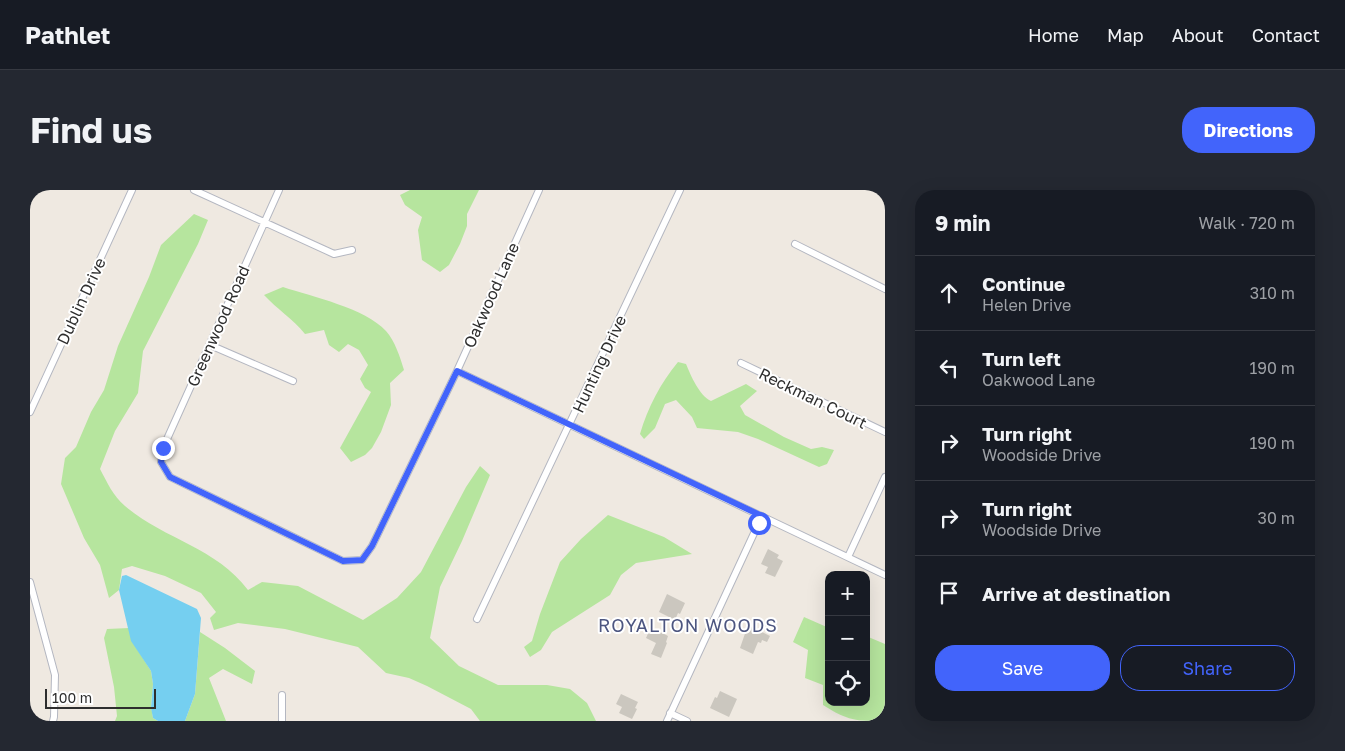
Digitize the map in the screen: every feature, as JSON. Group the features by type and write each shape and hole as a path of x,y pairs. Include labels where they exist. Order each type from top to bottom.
{"street":[{"name":"Dublin Drive","path":"30,412 132,190"},
{"path":"194,190 334,254 352,250"},
{"name":"Greenwood Road","path":"278,190 163,448 161,462 170,477 343,561 362,560"},
{"name":"Oakwood Lane","path":"362,560 372,546 457,371 539,190"},
{"name":"Hunting Drive","path":"477,619 680,190"},
{"path":"795,244 885,289"},
{"path":"210,345 293,381"},
{"name":"Reckman Court","path":"741,363 885,432"},
{"path":"457,371 885,575"},
{"path":"848,556 885,477"},
{"path":"667,721 762,516"},
{"path":"30,582 55,675 54,717 52,721"},
{"path":"282,694 282,721"},
{"path":"670,713 688,721"}],"green space":[{"path":"410,190 479,190 467,214 467,226 460,244 449,265 440,272 422,260 418,230 422,217 405,205 400,195"},
{"path":"194,214 208,220 198,244 143,351 138,393 115,431 100,469 117,498 125,506 156,527 221,563 248,590 262,582 298,586 363,620 397,598 421,572 466,487 480,466 490,475 440,587 430,638 459,666 498,685 547,685 570,689 587,703 596,721 480,721 471,709 427,686 409,678 386,673 358,647 285,629 238,623 214,630 210,618 216,612 201,593 165,576 132,566 122,569 119,590 109,598 100,565 84,538 61,484 65,458 76,447 91,412 104,390 118,346 161,245"},
{"path":"283,287 338,304 377,323 392,339 399,355 404,370 390,383 391,405 381,432 372,448 365,455 351,462 340,448 371,392 365,388 360,379 368,365 359,350 348,344 339,352 329,345 324,330 305,334 264,295"},
{"path":"678,362 686,364 699,390 711,401 746,384 757,391 740,406 745,415 784,437 811,449 822,447 834,450 827,464 819,467 758,439 738,432 697,428 692,417 676,400 665,404 655,428 644,439 640,434 647,414 660,387"},
{"path":"608,515 664,537 692,554 636,563 621,575 610,595 552,632 541,650 530,657 524,647 532,641 560,562 581,539"},
{"path":"804,617 825,626 825,706 870,706 870,638 885,644 885,721 852,719 839,714 823,705 823,685 805,678 808,650 793,642"},
{"path":"129,628 132,641 151,671 153,684 151,706 153,718 158,721 115,721 117,716 114,687 104,638 107,629"},
{"path":"200,632 255,671 252,684 223,669 209,678 226,721 185,721 195,694"}],"water":[{"path":"126,575 197,609 201,618 195,694 185,721 158,721 153,718 151,708 153,684 151,671 131,641 119,590 122,576"}],"building":[{"path":"768,549 779,555 777,558 783,561 775,577 765,573 768,567 761,564"},
{"path":"667,594 685,603 675,620 659,612"},
{"path":"748,625 770,636 767,642 762,640 761,643 758,642 753,654 740,648"},
{"path":"651,627 668,636 661,658 651,654 656,643 646,638"},
{"path":"720,691 737,699 729,717 710,708"},
{"path":"621,694 638,702 632,719 619,713 622,707 616,704"}],"district":[{"name":"ROYALTON WOODS","path":"688,625"}],"route":[{"path":"163,448 161,462 170,477 343,561 362,560 372,546 457,371 762,516 759,523"}]}
